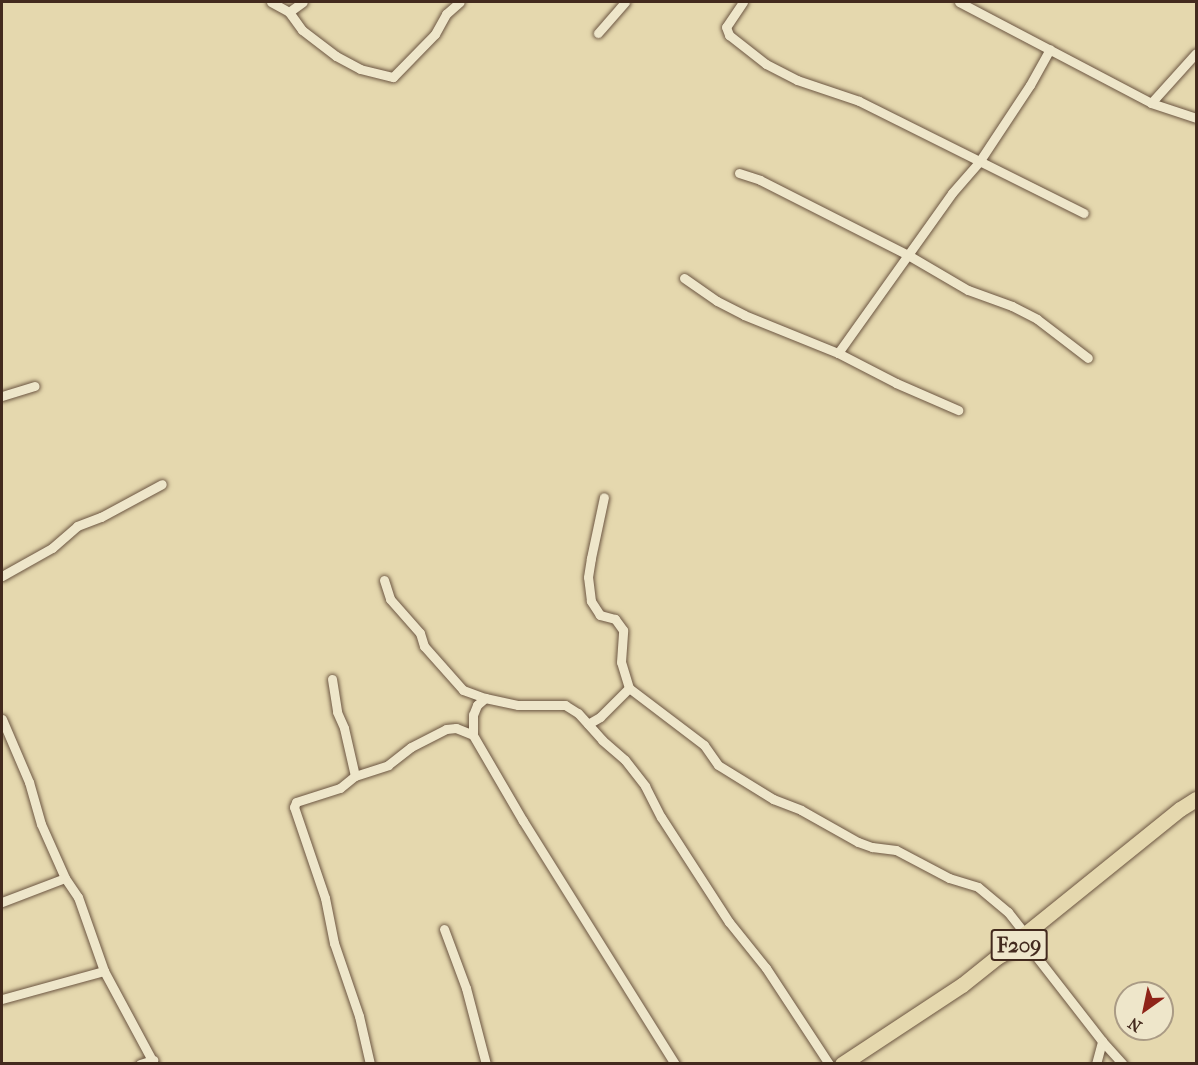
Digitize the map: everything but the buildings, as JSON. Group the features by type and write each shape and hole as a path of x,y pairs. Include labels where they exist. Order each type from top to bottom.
{"main road":[{"name":"F209","path":"842,1064 954,991 1025,938 1180,809 1197,799"}],"street":[{"path":"271,2 290,12 302,30 336,56 360,69 393,77 435,34 446,14 460,2"},
{"path":"290,12 303,2"},
{"path":"598,33 626,2"},
{"path":"743,2 726,27 729,35 766,64 797,80 859,101 1084,213"},
{"path":"959,2 1151,103 1197,118"},
{"path":"838,353 959,185 979,162 1030,86 1050,49"},
{"path":"1151,103 1197,53"},
{"path":"739,173 760,180 908,255 968,290 1012,306 1037,319 1088,358"},
{"path":"684,278 717,301 744,315 838,353 896,383 958,410"},
{"path":"2,396 35,386"},
{"path":"2,576 52,548 77,526 101,517 162,484"},
{"path":"604,497 589,569 591,601 600,615 615,620 623,630 621,662 629,688 704,745 718,765 746,779 773,799 801,810 858,842 872,847 896,850 949,878 978,887 1008,912 1102,1041 1124,1064"},
{"path":"384,580 390,599 420,633 424,646 463,690 473,715 473,735 506,788 523,822 675,1064"},
{"path":"332,679 355,776"},
{"path":"588,724 600,717 629,688"},
{"path":"463,690 485,698 519,705 565,705 578,712 625,760 645,786 661,817 729,922 766,968 829,1064"},
{"path":"473,715 477,705 485,698"},
{"path":"2,719 29,782 41,824 87,920 104,971 154,1062 140,1064"},
{"path":"370,1064 359,1016 334,943 325,898 294,807 296,802 340,788 355,776 388,765 411,747 446,729 456,728 473,735"},
{"path":"2,902 65,878"},
{"path":"444,929 466,988 486,1064"},
{"path":"2,999 104,971"},
{"path":"1096,1064 1102,1041"}]}
